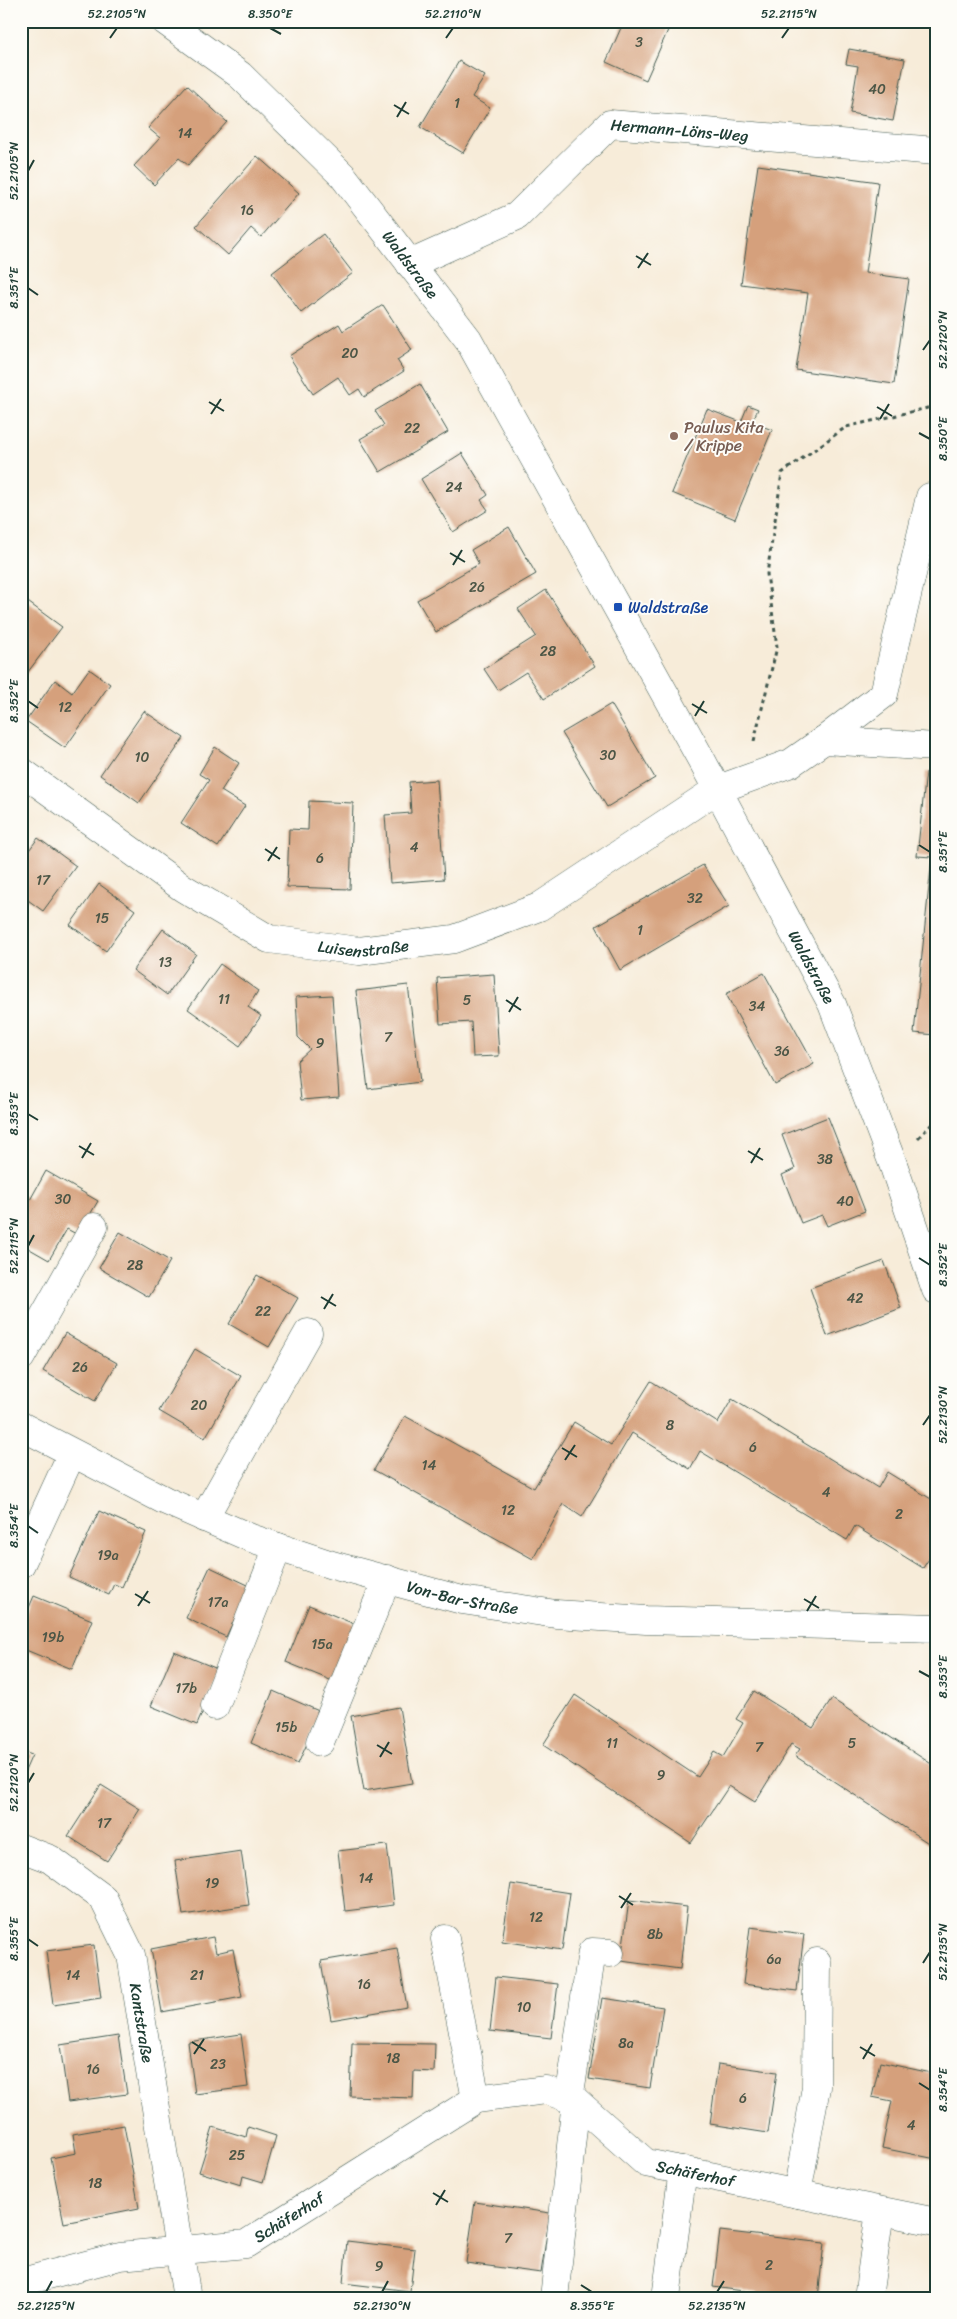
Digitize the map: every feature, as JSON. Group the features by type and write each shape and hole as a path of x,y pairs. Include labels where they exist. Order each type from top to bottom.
{"street":[{"name":"Waldstraße","path":"165,21 240,75 343,176 468,339 613,599 832,1004 893,1164 936,1290"},
{"name":"Hermann-Löns-Weg","path":"410,264 517,216 610,124 936,151"},
{"name":"Luisenstraße","path":"21,772 184,888 269,939 358,951 454,938 539,907 716,790 791,763 884,694 930,497"},
{"path":"824,740 936,747"},
{"path":"21,1357 94,1226"},
{"path":"204,1518 308,1332"},
{"name":"Von-Bar-Straße","path":"21,1426 164,1500 204,1518 278,1547 332,1565 462,1600 556,1614 646,1620 936,1628"},
{"path":"21,1564 72,1453"},
{"path":"215,1706 278,1547"},
{"path":"320,1742 387,1580"},
{"name":"Kantstraße","path":"21,1848 50,1859 103,1898 130,1955 187,2298"},
{"path":"445,1939 476,2099"},
{"path":"554,2298 573,2100 592,1952 610,1953"},
{"path":"797,2194 816,2087 817,1962"},
{"name":"Schäferhof","path":"21,2286 33,2279 120,2256 246,2244 476,2099 546,2090 573,2100 646,2163 936,2222"},
{"path":"666,2298 683,2170"},
{"path":"868,2298 880,2211"}],"path":[{"path":"749,746 756,740 777,647 767,574 782,473 846,428 936,406"}],"building":[{"path":"624,21 672,21 646,80 606,62"},
{"path":"849,49 905,59 893,121 850,113 858,66 846,64"},
{"path":"459,61 485,76 472,97 490,108 463,153 420,127"},
{"path":"187,85 227,122 188,165 179,158 154,185 134,166 160,138 148,128"},
{"path":"257,156 299,193 261,237 251,228 228,255 196,226"},
{"path":"758,165 878,182 865,273 909,279 894,384 796,370 808,293 741,284"},
{"path":"323,234 353,273 301,313 272,273"},
{"path":"383,305 412,350 397,360 404,371 364,397 359,389 350,395 338,377 313,394 289,356 339,324 343,331"},
{"path":"420,384 448,432 380,472 360,439 384,425 375,411"},
{"path":"748,405 758,409 752,422 772,430 735,519 672,493 707,409 741,422"},
{"path":"462,453 488,495 481,500 488,510 453,532 421,479"},
{"path":"509,527 536,574 436,632 417,600 479,564 471,550"},
{"path":"546,590 595,666 544,699 526,672 498,690 484,669 536,636 518,609"},
{"path":"21,597 62,627 21,681"},
{"path":"89,669 110,684 65,748 26,721 55,680 72,693"},
{"path":"611,704 655,778 607,807 562,733"},
{"path":"144,711 184,738 139,803 100,775"},
{"path":"215,747 239,763 221,791 245,806 218,847 181,823 209,780 199,774"},
{"path":"926,772 936,773 936,1035 914,1033 932,857 917,856"},
{"path":"437,780 444,879 390,883 385,815 411,813 409,782"},
{"path":"309,801 353,803 350,889 287,887 289,829 308,830"},
{"path":"38,838 76,866 43,911 21,895 21,861"},
{"path":"703,865 729,906 620,970 596,926"},
{"path":"99,884 135,910 106,951 70,925"},
{"path":"163,929 196,954 167,995 133,970"},
{"path":"220,964 258,991 248,1007 261,1016 240,1046 188,1009"},
{"path":"764,973 814,1064 775,1085 726,994"},
{"path":"494,974 499,1056 473,1057 471,1022 440,1024 437,978"},
{"path":"408,985 420,1082 368,1089 356,991"},
{"path":"332,995 339,1097 301,1100 297,1061 310,1049 298,1037 296,997"},
{"path":"828,1117 865,1211 827,1226 822,1215 801,1223 782,1175 795,1169 782,1135"},
{"path":"46,1171 98,1201 78,1235 67,1229 49,1260 21,1244 21,1195 30,1200"},
{"path":"120,1232 170,1261 149,1297 99,1268"},
{"path":"884,1261 901,1308 827,1336 810,1288"},
{"path":"257,1275 298,1298 269,1347 229,1324"},
{"path":"65,1333 117,1363 95,1401 43,1371"},
{"path":"195,1349 241,1376 205,1438 159,1411"},
{"path":"651,1381 718,1423 732,1399 878,1488 887,1472 936,1502 936,1548 923,1568 855,1526 847,1540 700,1451 690,1469 632,1433 582,1517 563,1504 533,1559 374,1470 405,1416 534,1488 574,1422 611,1445"},
{"path":"99,1511 146,1532 122,1587 114,1584 109,1595 69,1577"},
{"path":"210,1567 250,1586 226,1637 186,1618"},
{"path":"34,1596 92,1620 72,1669 21,1648 21,1626"},
{"path":"309,1605 359,1626 335,1682 286,1662"},
{"path":"174,1651 220,1670 197,1725 151,1706"},
{"path":"273,1691 321,1712 298,1764 251,1743"},
{"path":"754,1691 813,1728 832,1699 936,1767 936,1848 795,1756 800,1749 791,1744 755,1802 729,1786 691,1843 543,1745 575,1695 698,1777 714,1752 723,1757 743,1723 736,1719"},
{"path":"399,1707 412,1783 364,1791 351,1716"},
{"path":"21,1751 32,1755 21,1780"},
{"path":"101,1785 140,1809 107,1861 68,1836"},
{"path":"387,1845 394,1905 345,1911 338,1851"},
{"path":"241,1851 249,1905 183,1915 175,1861"},
{"path":"511,1884 570,1893 562,1950 502,1941"},
{"path":"629,1900 687,1907 680,1969 621,1961"},
{"path":"750,1927 804,1934 797,1991 743,1984"},
{"path":"213,1937 216,1953 233,1949 242,1997 162,2012 151,1949"},
{"path":"94,1945 101,1998 53,2005 46,1951"},
{"path":"397,1948 407,2007 331,2020 321,1961"},
{"path":"496,1977 558,1984 551,2038 490,2031"},
{"path":"602,1998 663,2007 650,2088 589,2079"},
{"path":"241,2034 248,2087 195,2094 188,2042"},
{"path":"118,2036 127,2094 68,2102 60,2045"},
{"path":"352,2043 435,2044 434,2072 414,2071 413,2098 350,2096"},
{"path":"880,2062 936,2074 936,2159 882,2148 892,2101 872,2097"},
{"path":"718,2064 777,2072 768,2133 710,2124"},
{"path":"124,2125 139,2208 64,2223 51,2158 76,2153 73,2134"},
{"path":"213,2127 246,2137 248,2127 276,2136 263,2182 243,2176 241,2185 199,2172"},
{"path":"475,2202 550,2213 541,2273 466,2263"},
{"path":"720,2231 824,2243 818,2298 757,2298 758,2293 713,2287"},
{"path":"347,2241 415,2249 410,2291 343,2283"}],"place":[{"name":"Paulus Kita / Krippe","path":"674,436"},
{"name":"Waldstraße","path":"618,607"}]}
